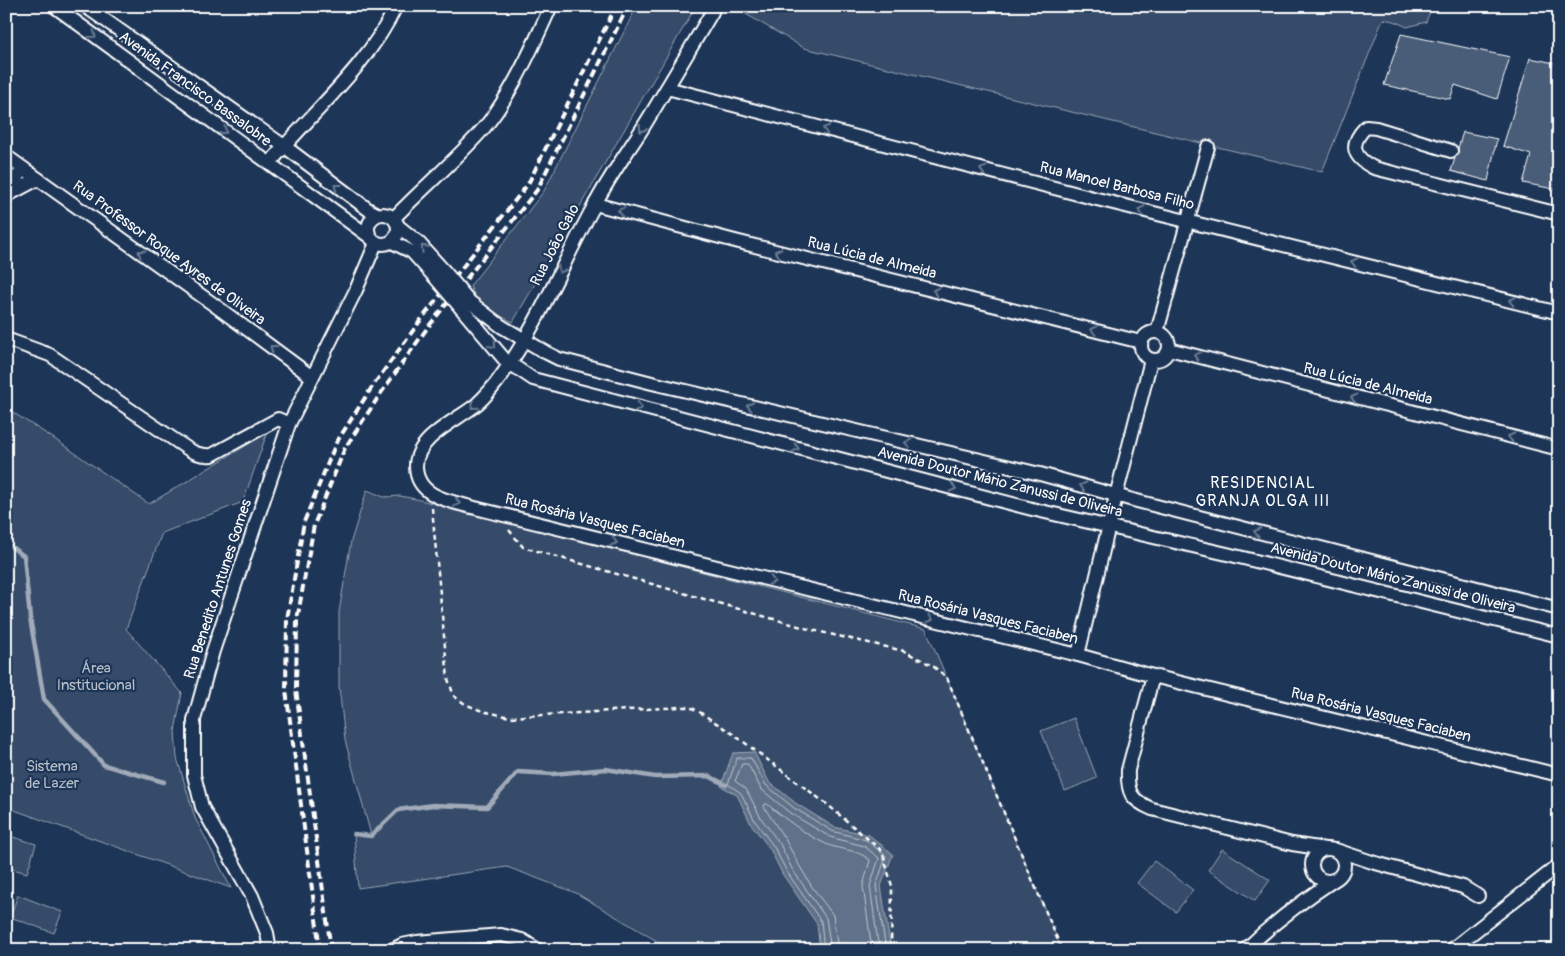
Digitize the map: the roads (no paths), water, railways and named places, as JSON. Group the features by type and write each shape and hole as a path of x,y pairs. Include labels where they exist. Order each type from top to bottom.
{"street":[{"name":"Avenida Francisco Bassalobre","path":"54,6 373,240"},
{"name":"Avenida Francisco Bassalobre","path":"85,6 377,214"},
{"path":"284,146 371,50 396,6"},
{"path":"396,222 484,129 497,111 510,90 551,6"},
{"name":"Rua João Galo","path":"431,495 422,487 418,478 416,467 418,454 426,443 439,431 477,404 494,386 510,364 595,204 668,88 712,12"},
{"name":"Rua Manoel Barbosa Filho","path":"668,88 1087,197 1559,313"},
{"path":"1451,150 1376,128 1366,127 1358,135 1354,146 1358,157 1365,164 1374,168 1559,214"},
{"name":"Avenida Francisco Bassalobre","path":"270,163 284,146"},
{"path":"1157,332 1208,147"},
{"name":"Rua Professor Roque Ayres de Oliveira","path":"6,156 312,377"},
{"path":"6,190 24,169"},
{"path":"6,196 38,179"},
{"name":"Rua Lúcia de Almeida","path":"595,204 745,244 1141,342"},
{"path":"396,222 398,235 392,242 384,244 373,240 367,228 370,220 377,214 386,213 396,222 418,242 442,277 465,305"},
{"name":"Rua Benedito Antunes Gomes","path":"270,950 267,933 252,896 202,807 194,775 194,720 213,651 289,424 356,290 373,240"},
{"path":"392,242 412,252 442,277"},
{"name":"Avenida Doutor Mário Zanussi de Oliveira","path":"465,305 559,359 661,385 1040,474 1116,496 1559,609"},
{"name":"Avenida Doutor Mário Zanussi de Oliveira","path":"465,305 510,364 533,379 1032,509 1109,526 1559,636"},
{"path":"1157,332 1166,337 1169,349 1162,358 1151,360 1142,353 1141,342 1148,333 1157,332"},
{"path":"6,339 50,354 182,446 203,455 212,455 278,419 289,424"},
{"name":"Rua Lúcia de Almeida","path":"1169,349 1559,449"},
{"path":"1078,655 1151,360"},
{"name":"Rua Rosária Vasques Faciaben","path":"431,495 495,514 1078,655 1153,676 1559,775"},
{"path":"1153,676 1128,770 1128,786 1132,796 1138,803 1152,809 1292,844 1330,850 1462,887 1478,896"},
{"path":"1292,844 1306,854 1314,870 1324,881 1336,879 1344,869 1345,863 1343,858 1330,850"},
{"path":"1299,904 1311,890 1316,855 1330,850"},
{"path":"1245,950 1299,904 1353,868 1372,862"},
{"path":"1451,950 1559,865"},
{"path":"392,950 417,942 501,935 522,940 538,950"}],"water":[{"path":"754,752 769,782 797,804 834,827 869,835 893,854 881,886 891,950 820,950 817,924 783,875 770,849 751,824 737,795 721,786 733,753"}],"waterway":[{"path":"6,543 24,556 30,618 44,699 104,765 164,782"},
{"path":"354,834 371,836 398,810 433,805 487,807 518,772 553,774 606,769 655,777 709,776 726,785"}],"railway":[{"path":"320,950 286,690 287,619 304,522 336,443 372,387 420,321 528,184 616,6"},
{"path":"331,950 296,690 297,620 314,525 345,448 381,393 428,327 537,190 628,6"}],"district":[{"name":"RESIDENCIAL GRANJA OLGA III","path":"1263,492"}],"park label":[{"name":"Área Institucional","path":"96,676"},
{"name":"Sistema de Lazer","path":"52,774"}]}
